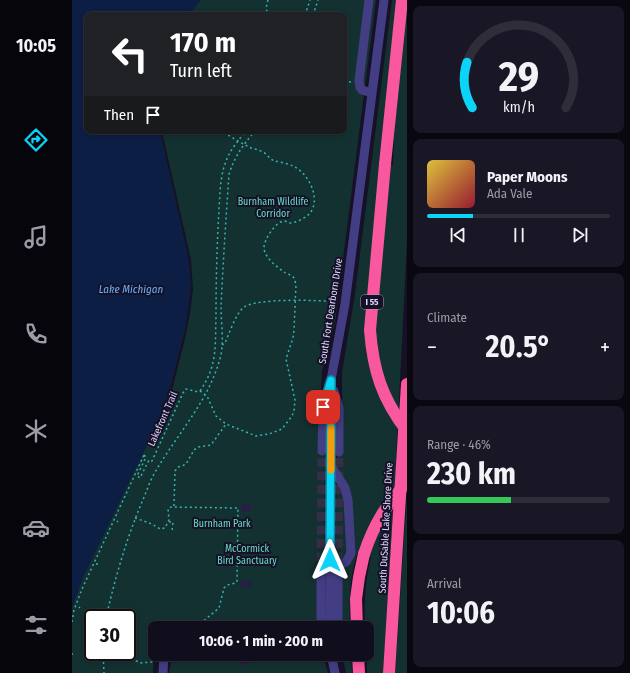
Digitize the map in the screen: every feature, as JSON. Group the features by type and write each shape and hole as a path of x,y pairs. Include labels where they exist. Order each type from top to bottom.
{"highway":[{"name":"I 55","path":"402,0 370,330 371,354 377,378 386,400 407,431"},
{"name":"South DuSable Lake Shore Drive","path":"389,673 407,384"},
{"path":"357,621 356,600 359,577 370,536 382,513 407,482"},
{"path":"358,661 359,673"}],"street":[{"path":"369,0 359,81 362,90 372,93"},
{"name":"South Fort Dearborn Drive","path":"330,621 331,380 345,304 384,0"},
{"path":"322,451 323,407 331,380"},
{"path":"331,380 339,408 339,452"},
{"path":"331,466 345,488 348,500 352,548 344,560"},
{"path":"321,575 321,621"},
{"path":"338,575 338,621"},
{"path":"162,673 163,661"},
{"path":"332,661 335,673"}],"path":[{"path":"267,12 266,8 268,0"},
{"path":"306,12 310,0"},
{"path":"314,12 318,0"},
{"path":"227,134 238,141 244,144 263,152 273,160 296,168 313,188 313,206 308,215 301,220 291,223 285,221 280,223 264,243 264,250 274,264 294,278 296,284 293,338 286,359 295,400 292,416 282,429 262,436 250,434 226,424 216,416 211,403 205,394 200,392 209,375 216,344 218,240 222,173 230,151 238,141 244,134"},
{"name":"Lakefront Trail","path":"108,609 114,580 135,518 154,475 180,435 216,374 222,345 221,308 229,174 234,161 244,144 252,134"},
{"path":"222,345 225,343 239,312 243,308 257,302 296,301 332,302 345,304"},
{"name":"Lakefront Trail","path":"72,622 74,610 82,589 144,455 146,457 137,476 140,478 149,460 152,461 184,391 200,392"},
{"path":"174,507 176,468 186,464 194,450 198,447 211,445 226,424"},
{"path":"135,518 152,524 160,529 165,528 169,522 168,509 171,507 238,508 237,581 236,583 227,585 224,588 219,608 204,621"},
{"path":"169,522 173,522 172,531"},
{"path":"103,661 104,673"},
{"path":"136,661 140,663 154,662"}],"green space":[{"name":"Burnham Park","path":"201,0 376,0 335,323 322,370 321,389 325,451 324,575 319,621 148,621 148,661 154,661 153,673 72,673 72,607 83,577 164,407 188,314 160,134 347,134 347,12 191,12"},
{"path":"392,0 397,0 379,163 393,165 395,113 407,0 407,242 383,673 367,673 367,661 374,661 374,621 365,621 366,584 371,557 358,552 355,561 351,580 350,621 339,621 335,575 337,451 342,451 342,372 355,294"},
{"path":"407,496 407,673 395,673"},
{"path":"171,661 324,661 328,673 169,673"},
{"path":"343,661 351,661 352,673 346,673"}],"water":[{"name":"Lake Michigan","path":"72,0 201,0 191,12 84,12 84,134 161,134 189,261 191,289 188,314 170,389 168,389 164,407 83,577 72,607"}],"pier":[{"path":"161,134 163,134 191,260 193,289 184,343 172,390 165,401 170,389 186,324 191,289 189,261"}],"building":[{"path":"242,504 251,504 251,511 241,511"},
{"path":"241,580 251,581 251,587 241,587"},
{"path":"240,661 250,661 250,664 240,664"}],"tunnel":[{"path":"321,575 322,451"},
{"path":"338,575 339,452"}],"slow traffic":[{"path":"331,428 331,470"}],"route":[{"path":"323,407 331,380 330,560"}],"park label":[{"name":"Burnham Wildlife Corridor","path":"273,208"},
{"name":"McCormick Bird Sanctuary","path":"247,554"}]}
